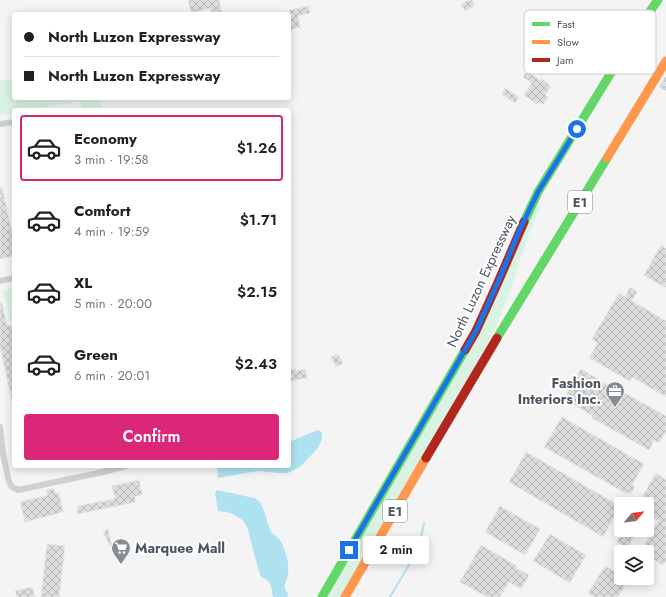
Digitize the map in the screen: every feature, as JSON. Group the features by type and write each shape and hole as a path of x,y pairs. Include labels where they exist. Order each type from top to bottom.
{"highway":[{"name":"North Luzon Expressway","path":"651,10 658,0"},
{"name":"E1","path":"345,597 494,342 666,61"},
{"name":"North Luzon Expressway","path":"322,597 476,331 520,229 538,192 610,74"}],"street":[{"path":"0,124 12,122"},
{"path":"0,281 12,278"},
{"path":"0,427 3,454 8,478 12,487 18,490 118,468"}],"green space":[{"path":"12,79 12,100 100,100 102,108 82,108 80,101 40,108 12,108 12,113 0,115 0,81"},
{"path":"535,205 540,208 528,236 508,297 484,351 342,597 326,597 402,465"},
{"path":"12,288 12,320 10,321 3,290"}],"water":[{"path":"318,430 322,432 322,439 318,448 301,466 294,470 287,473 258,471 218,478 217,468 291,468 291,441"},
{"path":"217,490 254,498 261,504 272,533 281,541 286,553 288,575 285,590 289,595 287,597 273,597 272,589 269,583 260,574 247,527 241,519 235,515 218,511 215,493"}],"building":[{"path":"188,0 219,0 222,12 211,12 210,8 191,12"},
{"path":"468,0 472,0 475,5 466,11 461,5"},
{"path":"309,6 310,13 298,16 300,27 291,29 291,12 289,12 289,10"},
{"path":"525,74 531,74 541,81 542,79 549,84 548,85 551,87 545,95 548,97 543,105 539,102 537,104 524,95 532,83 523,77"},
{"path":"666,76 666,91 659,87"},
{"path":"505,88 519,97 515,103 502,94"},
{"path":"0,188 2,188 12,232 12,256 0,259"},
{"path":"661,245 666,249 666,288 644,275"},
{"path":"630,287 637,292 632,301 666,321 666,397 632,377 630,381 589,358 598,343 592,339 619,293 625,297"},
{"path":"0,303 2,303 7,326 12,325 12,401 0,347"},
{"path":"338,354 343,363 336,367 331,357"},
{"path":"295,369 296,371 305,369 307,378 291,381 291,370"},
{"name":"Fashion Interiors Inc.","path":"581,369 611,387 612,386 666,416 666,431 659,443 654,440 649,450 592,418 593,416 564,399"},
{"path":"562,417 644,464 632,485 635,487 631,494 628,492 627,494 544,447"},
{"path":"526,452 614,503 614,517 603,537 509,482"},
{"path":"656,473 666,480 666,560 663,565 654,559 654,545 644,545 649,537 654,537 654,529 659,521 654,518 654,497 642,497"},
{"path":"139,480 142,495 135,496 136,502 78,514 77,506 115,499 112,486"},
{"path":"54,488 55,493 59,493 63,512 25,522 20,502 48,495 46,490"},
{"path":"500,506 540,529 525,555 485,532"},
{"path":"108,529 112,546 110,546 103,532"},
{"path":"550,534 586,555 570,583 533,561"},
{"path":"620,537 634,537 630,545 622,545 617,542"},
{"path":"47,544 65,546 59,597 41,597"},
{"path":"481,545 517,566 516,568 529,575 521,589 509,582 500,597 487,597 460,582"},
{"path":"605,566 614,572 614,585 625,585 618,597 594,597 588,593"},
{"path":"32,587 35,597 17,597 15,591"}],"waterway":[{"path":"390,597 419,548 424,523"}],"traffic: fast":[{"path":"651,10 658,0"},
{"path":"524,222 538,192 610,74"},
{"path":"497,338 607,158"},
{"path":"322,597 465,350"}],"traffic: slow":[{"path":"607,158 666,61"},
{"path":"345,597 426,458"}],"traffic: jam":[{"path":"465,350 476,331 524,222"},
{"path":"426,458 497,338"}],"place":[{"name":"Fashion Interiors Inc.","path":"615,408"},
{"name":"Marquee Mall","path":"121,565"}],"route":[{"path":"349,550 476,331 520,229 538,192 577,129"}]}
